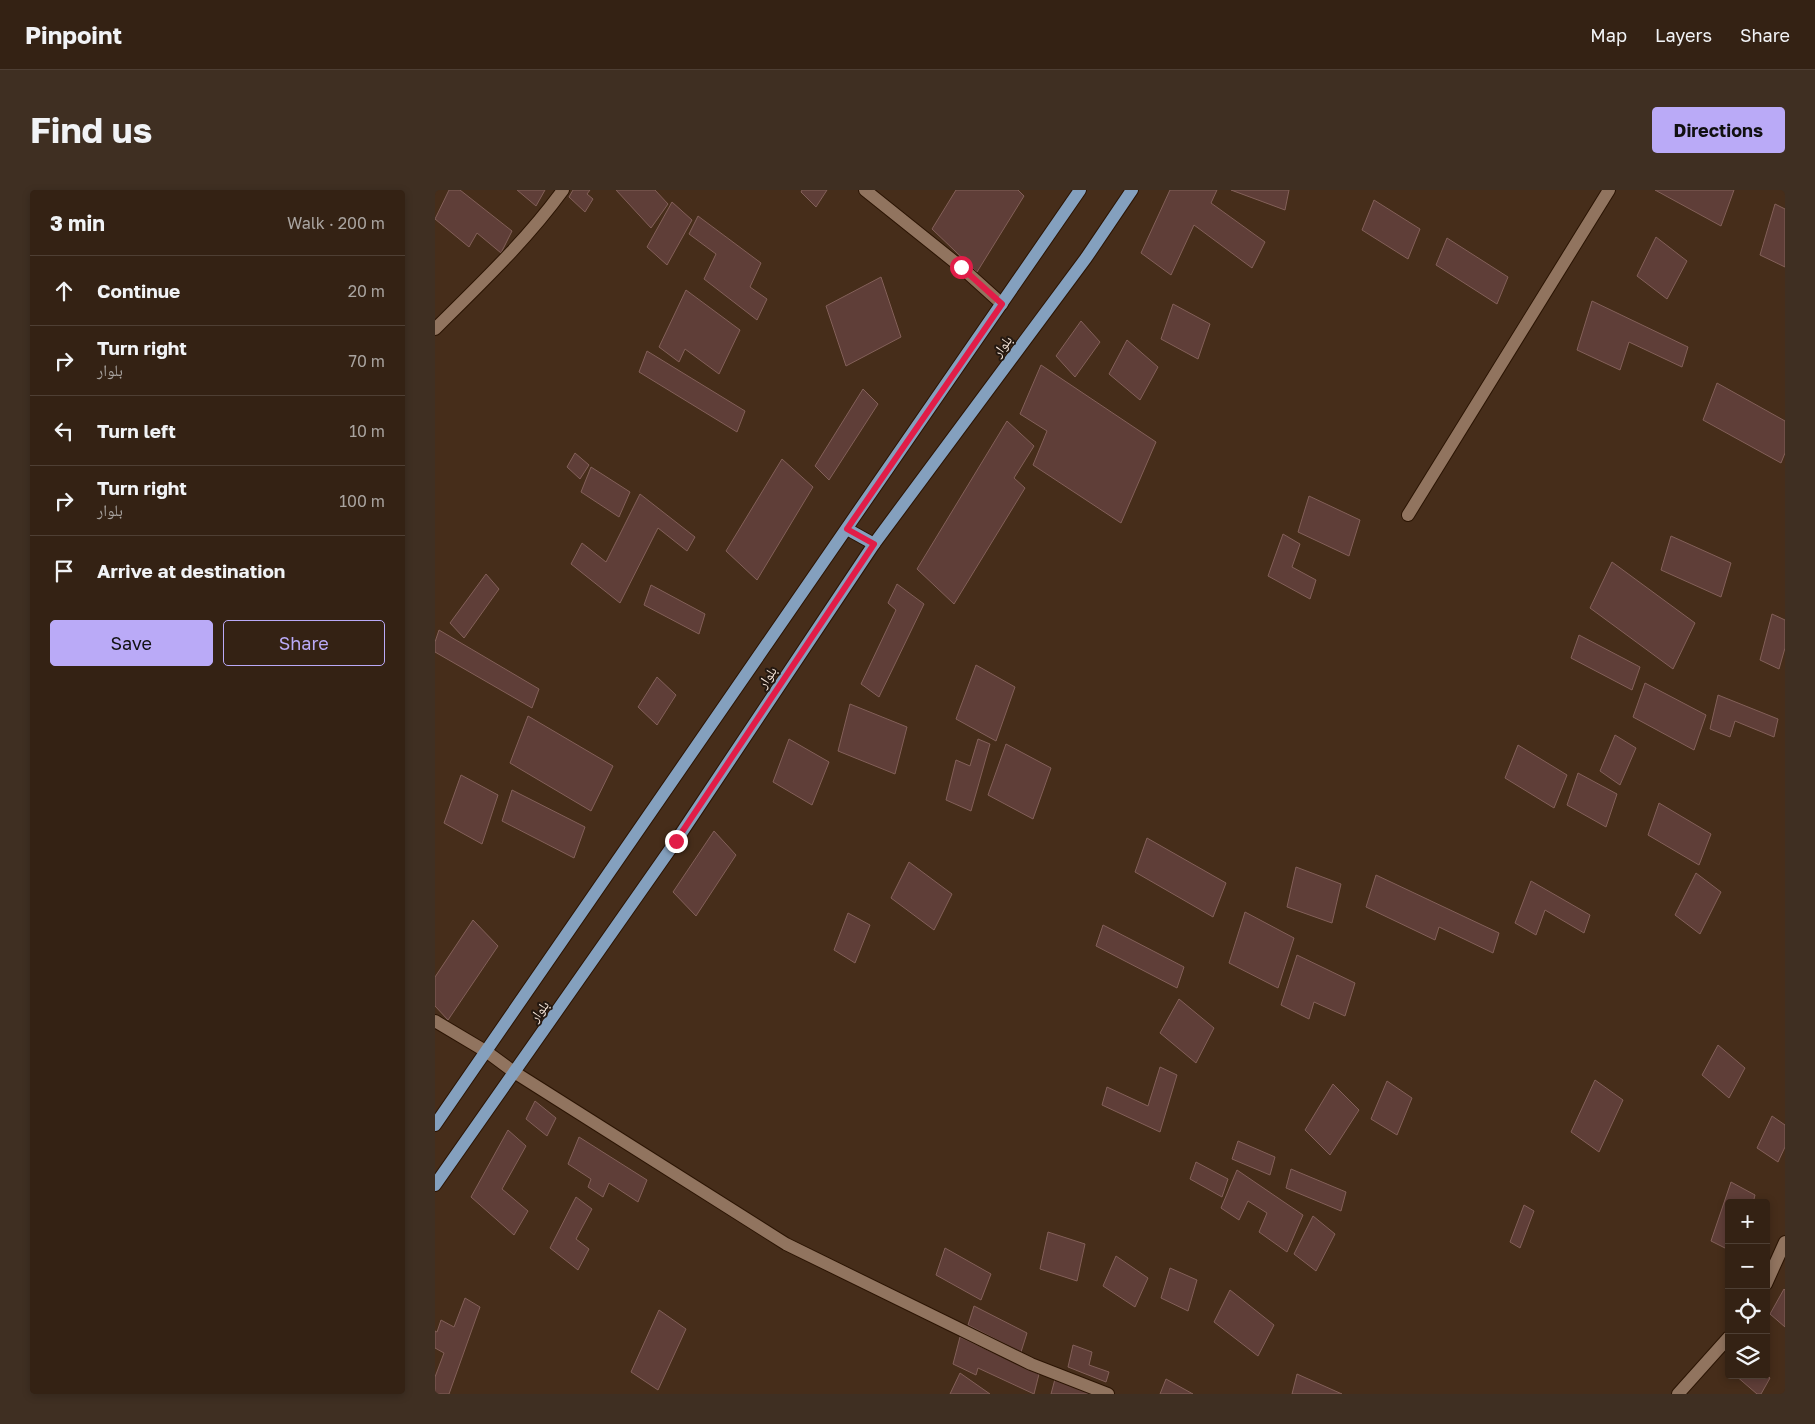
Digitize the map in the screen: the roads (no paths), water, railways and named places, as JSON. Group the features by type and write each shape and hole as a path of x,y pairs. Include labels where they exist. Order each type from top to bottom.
{"main road":[{"name":"بلوار","path":"435,1125 1081,190"},
{"name":"بلوار","path":"435,1185 676,841 874,544 1086,258 1132,190"},
{"path":"847,529 874,544"}],"street":[{"path":"435,329 537,224 563,190"},
{"path":"865,190 961,267 1002,304"},
{"path":"1408,514 1609,190"},
{"path":"435,1021 487,1052 514,1072 786,1244 1031,1364 1107,1394"},
{"path":"1770,1275 1785,1242"},
{"path":"1678,1394 1725,1341"}]}
